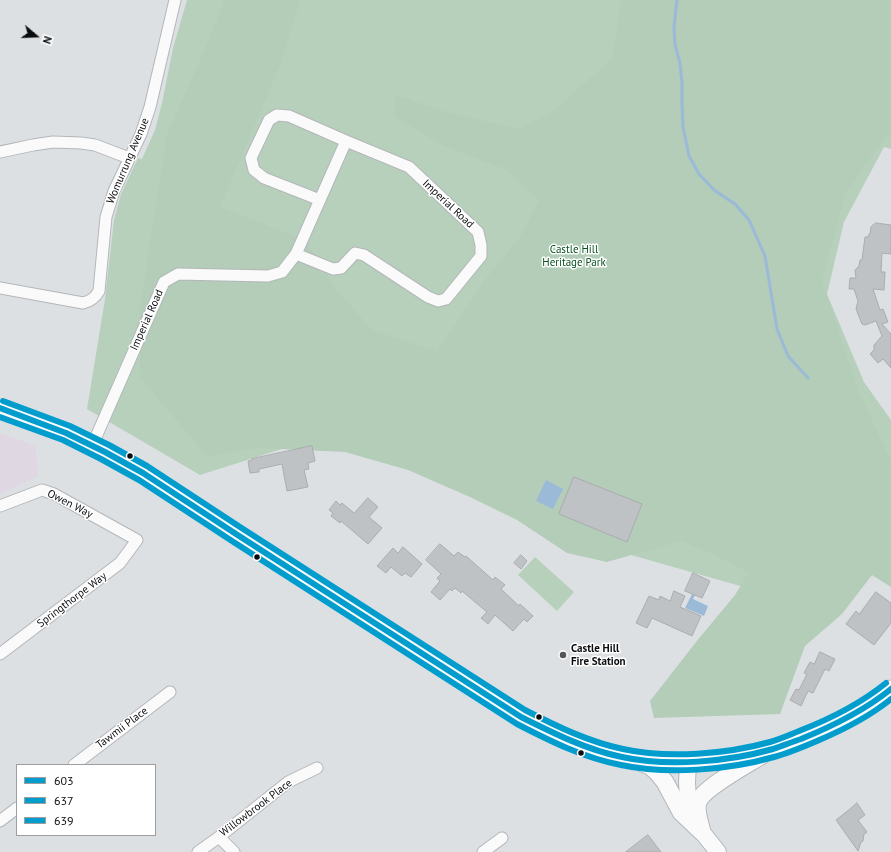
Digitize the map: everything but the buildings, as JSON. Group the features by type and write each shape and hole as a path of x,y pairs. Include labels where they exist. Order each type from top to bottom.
{"main road":[{"path":"0,408 66,433 143,473 521,717 568,741 636,760 650,766 658,772 665,782 682,812 702,832 718,852"},
{"path":"636,760 668,763 727,758 771,750 839,723 859,712 891,689"},
{"path":"702,832 698,815 698,803 701,796 716,784 771,750"},
{"path":"688,761 686,778 688,798 702,832"}],"street":[{"name":"Womurrung Avenue","path":"0,288 83,303 90,302 96,297 99,291 106,217 114,191 141,134 150,107 175,0"},
{"path":"320,200 264,178 254,170 251,158 269,120 277,115 289,116 346,141"},
{"name":"Imperial Road","path":"92,446 164,282 178,274 268,276 282,272 296,254 346,141 409,167 478,232 482,245 481,256 446,300 438,301 428,297 364,254 355,253 341,268 334,269 296,254"},
{"path":"0,152 53,142 95,145 130,158"},
{"name":"Owen Way","path":"0,506 42,490 54,494 137,540"},
{"name":"Springthorpe Way","path":"0,654 120,563 137,540"},
{"name":"Tawmii Place","path":"75,764 170,692"},
{"name":"Willowbrook Place","path":"198,852 288,782 317,768"},
{"path":"0,821 16,809"},
{"path":"219,837 234,852"},
{"path":"484,852 502,838"}],"shaded area":[{"path":"0,433 36,446 38,476 0,495"}],"green space":[{"name":"Castle Hill Heritage Park","path":"187,0 891,0 891,149 884,147 844,222 827,294 864,382 891,420 891,521 832,612 631,555 332,433 200,475 87,409 105,299 114,220 121,194 138,158 142,159 155,130 173,48"},
{"name":"Castle Hill Heritage Park","path":"225,0 300,0 281,63 220,207 307,241 338,292 371,329 437,352 485,280 520,237 539,201 507,170 444,146 395,117 394,94 439,110 518,129 551,113 612,59 621,0 891,0 891,137 886,136 845,194 822,281 858,390 891,462 891,587 872,575 842,614 805,646 780,714 654,718 650,701 735,595 749,572 715,555 681,541 607,562 567,553 517,520 470,497 408,470 345,452 259,448 207,456 140,377 140,307 167,135"},
{"path":"535,557 574,592 557,611 518,575"}],"water":[{"path":"546,480 563,489 553,509 536,501"},
{"path":"692,594 695,595 693,599 708,606 704,616 685,608"}],"waterway":[{"path":"677,0 674,27 675,45 680,63 683,127 689,156 699,174 714,190 735,204 749,220 765,256 777,329 788,356 808,378"}],"transit line":[{"name":"639","path":"3,401 70,426 147,466 525,710 561,728 610,746 659,754 697,754 735,750 753,746 781,738 833,716 866,698 886,683"},
{"name":"603","path":"0,408 66,433 143,473 521,717 558,735 596,750 622,757 659,762 698,762 736,757 773,749 825,729 859,711 891,689"},
{"name":"637","path":"0,417 63,440 139,480 517,724 555,743 594,758 621,765 658,770 698,770 737,765 791,752 856,723 883,706 891,699"}],"place":[{"name":"Castle Hill Fire Station","path":"563,655"}]}
